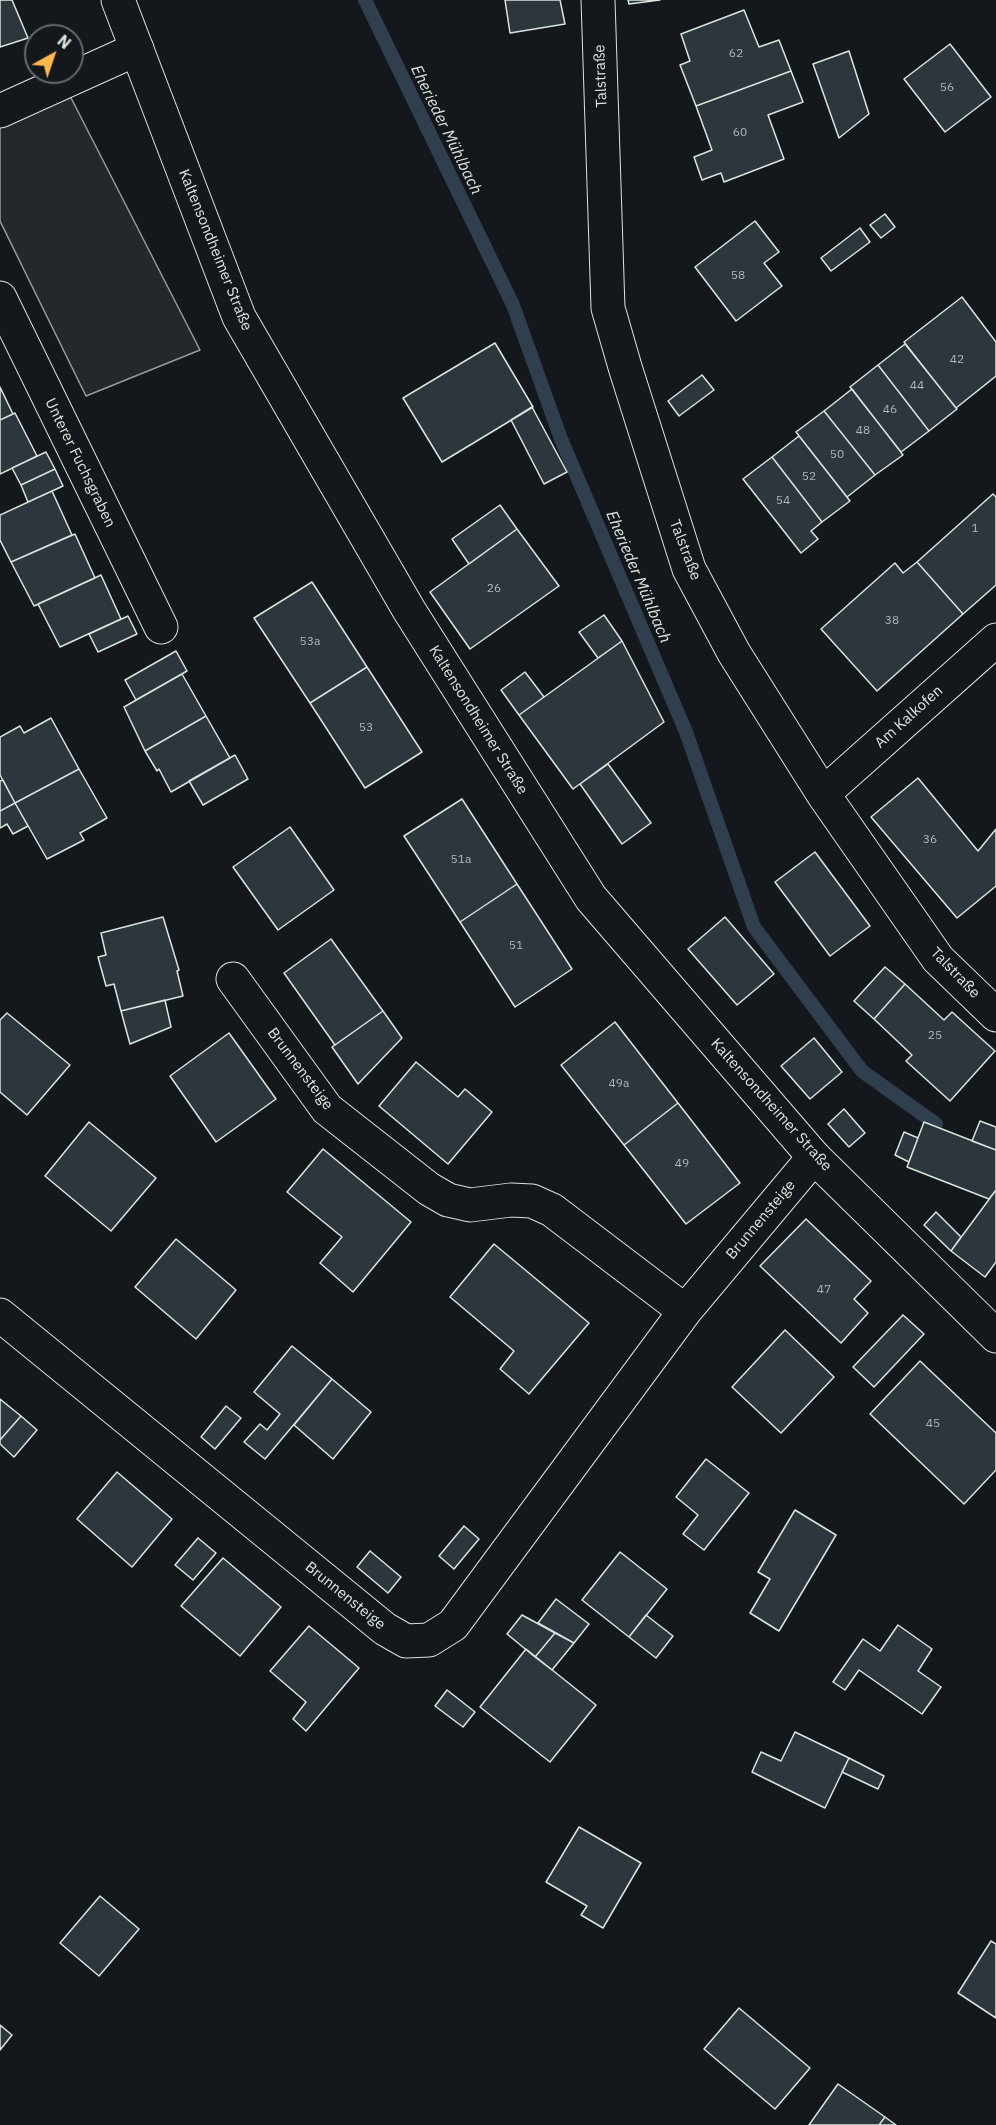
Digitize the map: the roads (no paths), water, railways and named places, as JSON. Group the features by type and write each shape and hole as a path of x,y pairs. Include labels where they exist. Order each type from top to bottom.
{"street":[{"name":"Kaltensondheimer Straße","path":"118,0 239,317 409,610 591,898 814,1157 996,1336"},
{"name":"Talstraße","path":"598,0 608,308 689,568 734,653 823,794 938,959 996,1015"},
{"path":"0,111 137,49"},
{"name":"Unterer Fuchsgraben","path":"0,298 161,627"},
{"name":"Am Kalkofen","path":"823,794 996,640"},
{"name":"Brunnensteige","path":"233,979 327,1109 429,1189 448,1200 470,1205 511,1200 532,1201 552,1210 685,1311"},
{"name":"Brunnensteige","path":"0,1315 385,1629 406,1641 429,1640 453,1625 685,1311 814,1157"}],"waterway":[{"name":"Eherieder Mühlbach","path":"365,0 513,305 561,439 686,732 754,927 862,1071 936,1124"}]}
